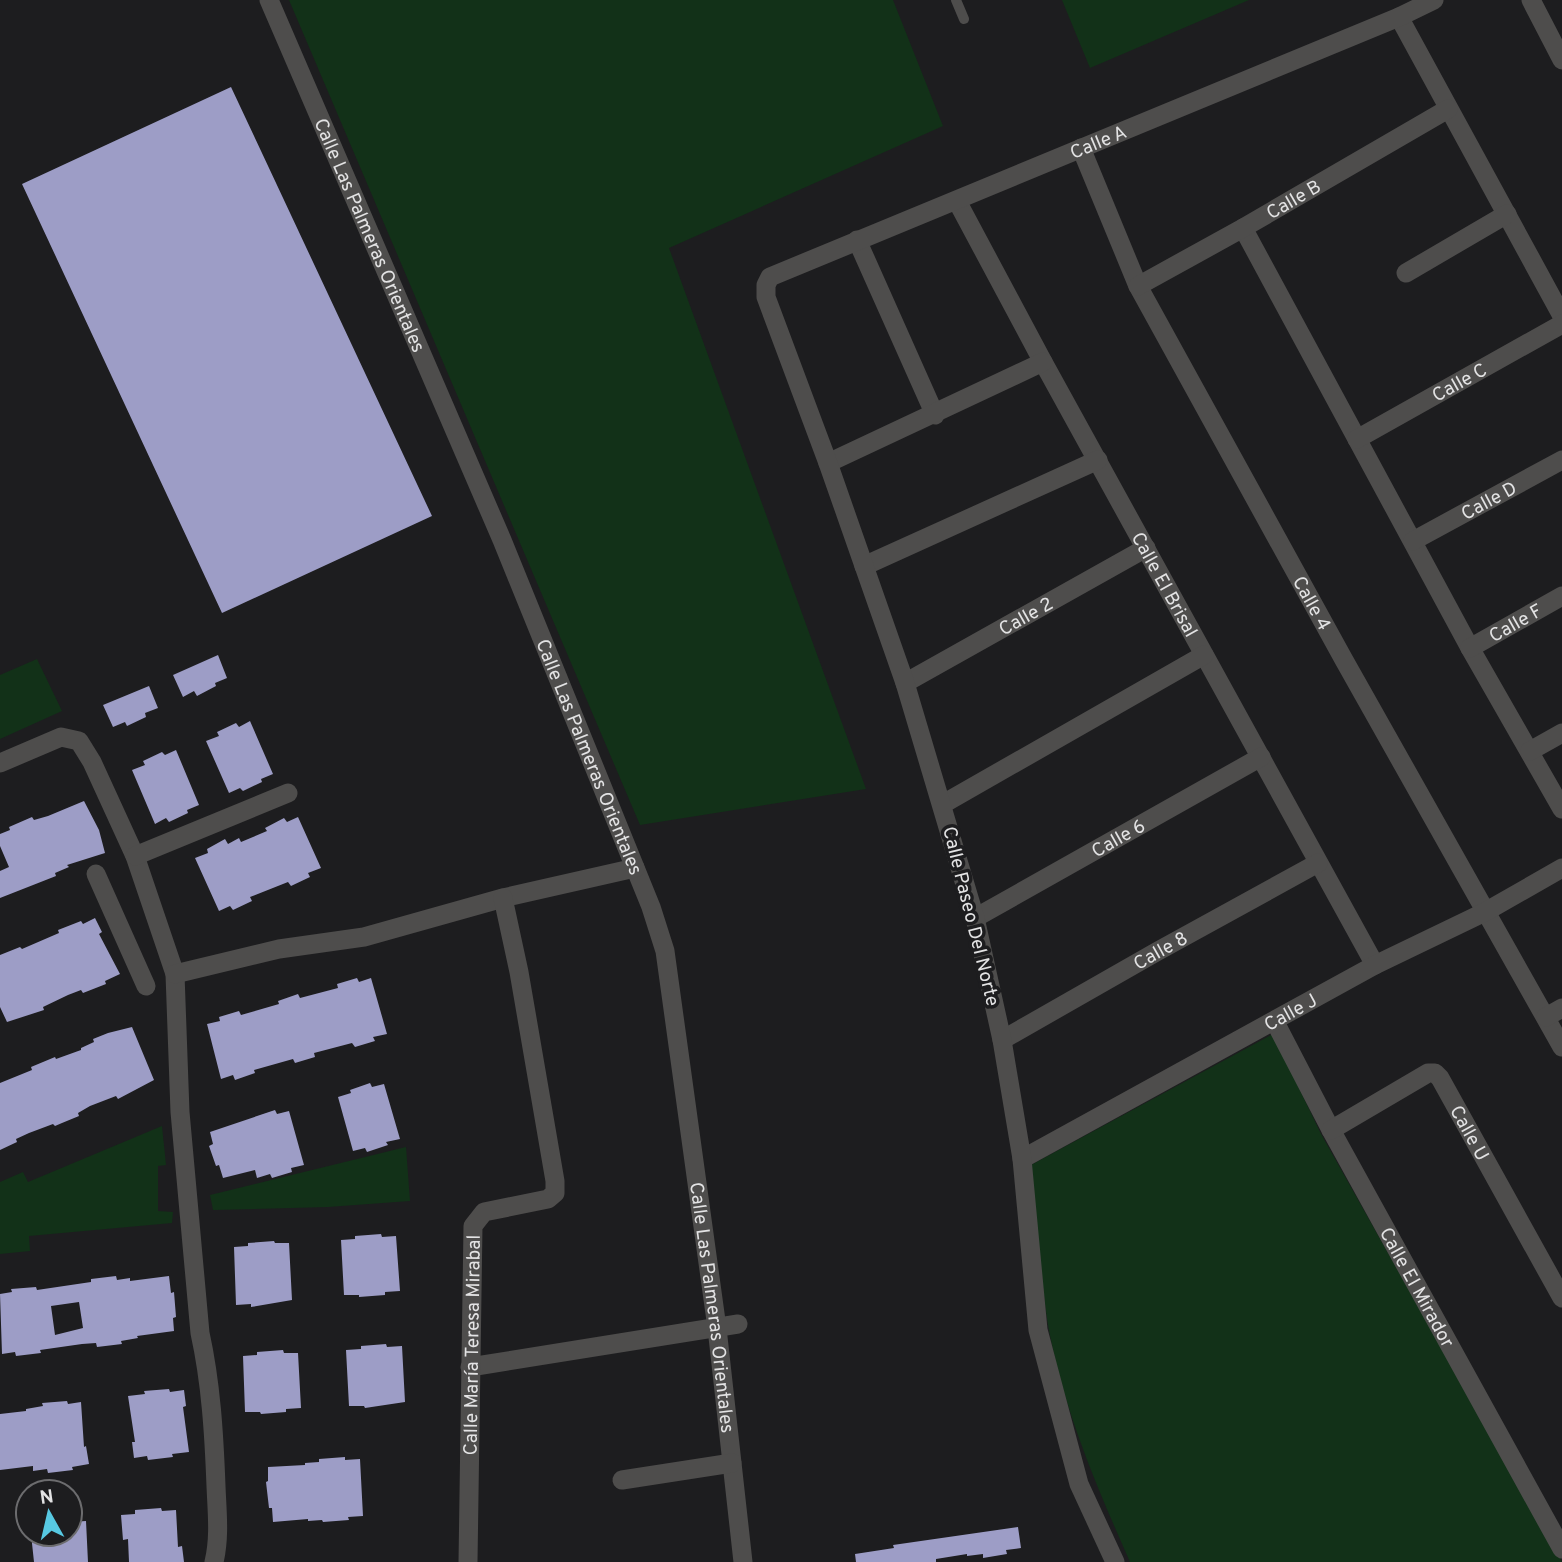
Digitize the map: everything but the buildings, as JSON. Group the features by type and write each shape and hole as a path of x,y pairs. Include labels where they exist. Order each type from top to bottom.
{"street":[{"name":"Calle Las Palmeras Orientales","path":"268,0 502,540 651,907 665,951 717,1328 743,1562"},
{"name":"Calle A","path":"766,285 770,277 1399,18 1434,0"},
{"path":"1531,0 1562,60"},
{"path":"1399,18 1562,316"},
{"name":"Calle B","path":"1138,286 1448,109"},
{"name":"Calle 4","path":"1081,148 1138,286 1485,912 1554,1012 1562,1047"},
{"name":"Calle El Brisal","path":"957,201 1376,965"},
{"path":"1406,272 1507,214"},
{"path":"1243,228 1470,648 1562,809"},
{"path":"857,240 935,415"},
{"name":"Calle Paseo Del Norte","path":"766,285 766,297 905,683 975,918 1002,1040 1021,1159 1038,1330 1079,1483 1115,1562"},
{"name":"Calle C","path":"1357,439 1562,324"},
{"path":"828,463 1043,362"},
{"path":"864,566 1098,460"},
{"name":"Calle D","path":"1413,541 1562,460"},
{"name":"Calle 2","path":"905,683 1146,548"},
{"name":"Calle F","path":"1470,648 1562,596"},
{"path":"943,804 1204,655"},
{"path":"1530,751 1562,733"},
{"path":"0,763 61,737 79,741 92,762 135,856 175,974 180,1112 200,1333 206,1359 214,1441 218,1543 214,1562"},
{"name":"Calle 6","path":"975,918 1261,757"},
{"path":"135,856 288,793"},
{"name":"Calle 8","path":"1002,1040 1318,863"},
{"path":"175,974 269,951 364,937 503,898 635,868"},
{"name":"Calle J","path":"1021,1159 1376,965 1485,912 1562,868"},
{"path":"96,874 146,986"},
{"name":"Calle María Teresa Mirabal","path":"468,1562 473,1226 484,1212 548,1199 555,1193 519,972 503,898"},
{"name":"Calle El Mirador","path":"1275,1022 1331,1130 1560,1543"},
{"name":"Calle U","path":"1331,1130 1428,1073 1435,1073 1562,1298"},
{"path":"470,1367 738,1324"},
{"path":"622,1480 732,1463"}],"lane":[{"path":"956,0 964,19"}],"green space":[{"path":"289,0 893,0 943,126 669,248 866,789 640,825"},
{"path":"1062,0 1249,0 1090,68"},
{"path":"37,659 62,711 0,739 0,675"},
{"path":"1273,1034 1321,1134 1562,1562 1130,1562 1082,1446 1054,1356 1045,1305 1031,1165"},
{"path":"162,1126 166,1165 158,1166 158,1211 173,1212 172,1223 29,1236 30,1251 0,1254 0,1182 23,1172 28,1182"},
{"path":"406,1147 410,1201 328,1207 213,1210 210,1195"}]}
